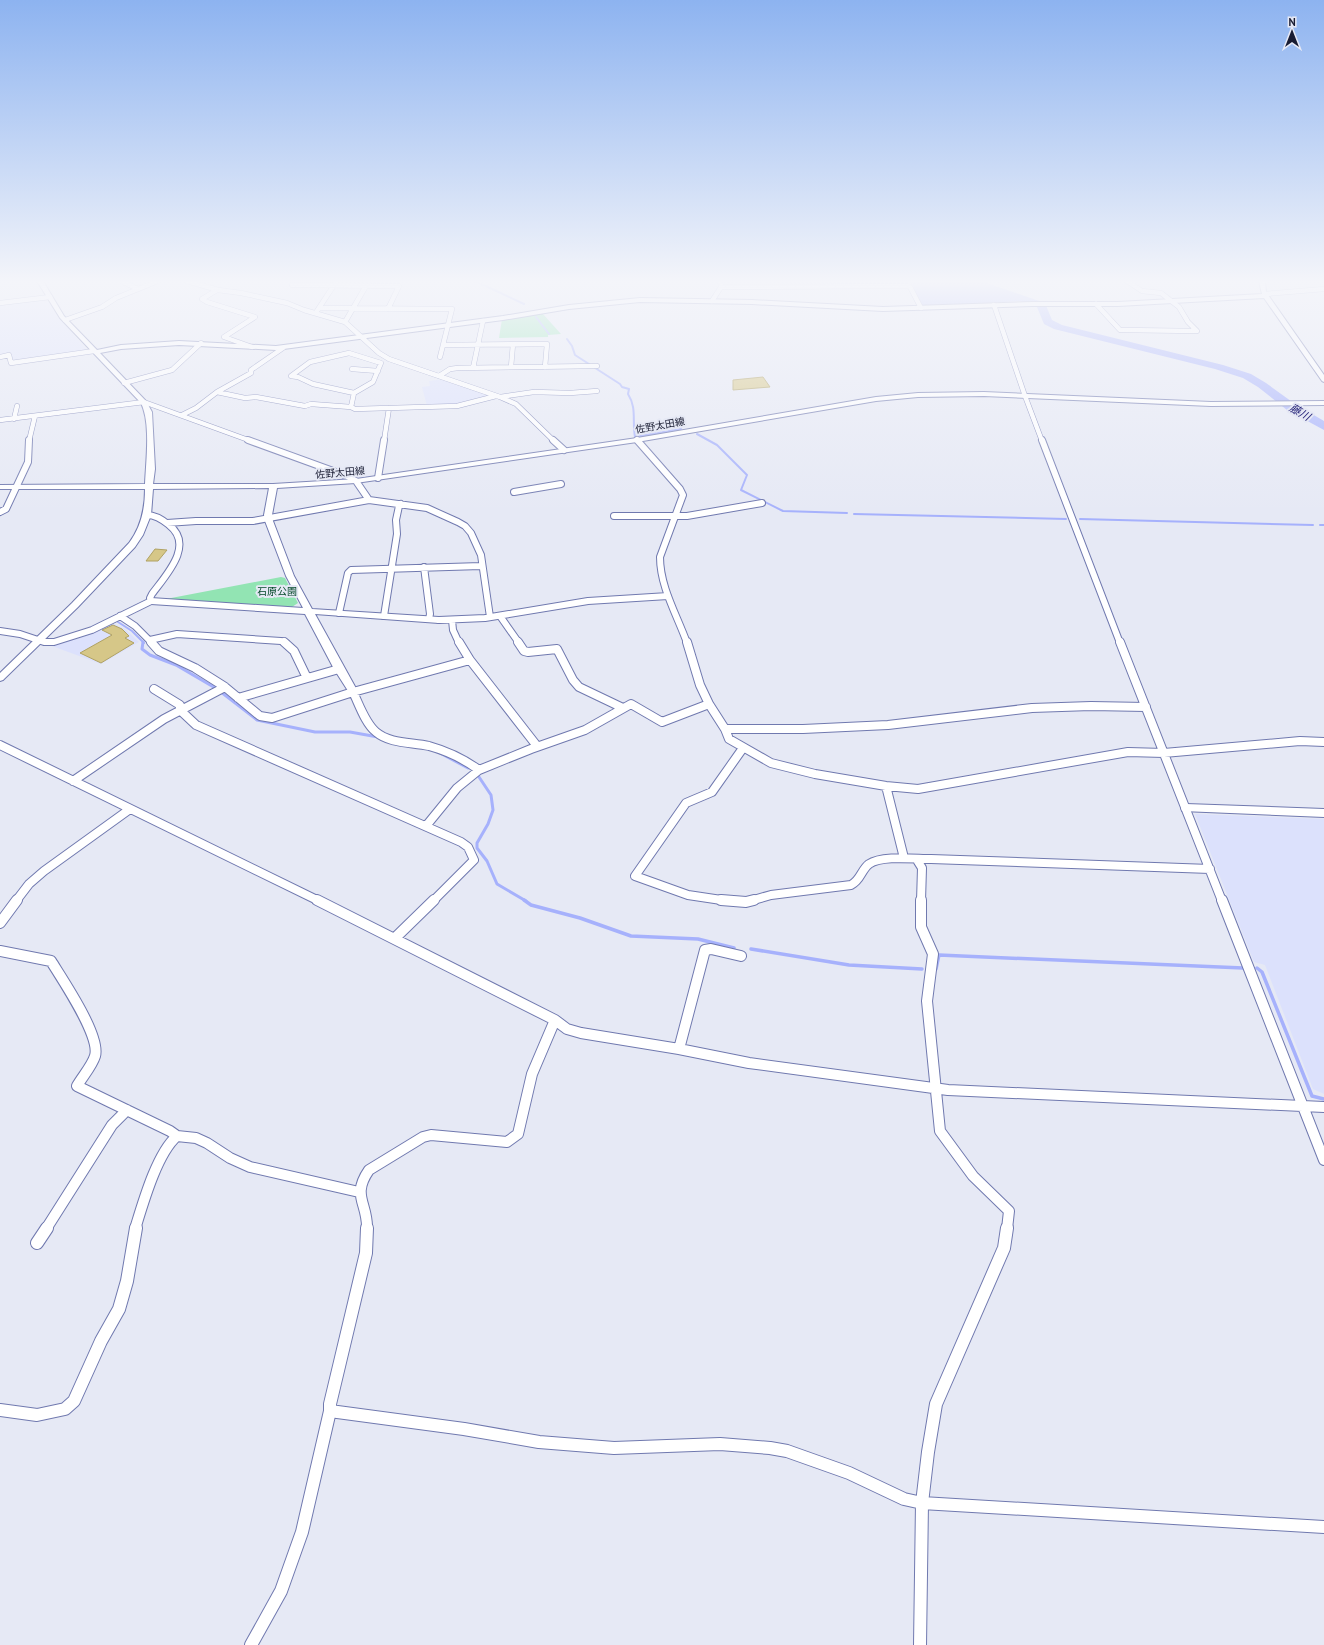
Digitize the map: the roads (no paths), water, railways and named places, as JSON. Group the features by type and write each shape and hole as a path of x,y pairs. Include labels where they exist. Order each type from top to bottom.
{"street":[{"path":"10,358 11,363 58,358"},
{"path":"0,678 39,641 132,545 139,535 147,515 151,469 149,412 144,402 101,358"},
{"path":"124,383 172,370 185,358"},
{"path":"182,415 196,408 217,392 250,373 251,370 270,358"},
{"path":"328,358 310,362 291,376 298,377 313,384 354,393 372,382 381,363 379,362"},
{"path":"365,358 379,362 389,359 498,396 516,404 564,450"},
{"path":"473,368 476,358"},
{"path":"511,368 512,358"},
{"path":"545,367 546,358"},
{"path":"1012,358 1025,396 1324,1160"},
{"path":"1309,358 1324,380"},
{"path":"439,376 450,369 597,366"},
{"path":"352,369 378,371"},
{"path":"217,392 245,398 256,397 305,406 311,404 352,408 457,406 498,396 534,392 597,392"},
{"path":"352,408 354,393"},
{"name":"佐野太田線","path":"0,487 272,486 356,481 637,440 836,405 897,396 954,394 1192,403 1324,403"},
{"path":"0,420 144,402 347,476 356,481 369,500"},
{"path":"14,419 17,406"},
{"path":"378,478 389,408"},
{"path":"0,512 6,510 18,487 28,462 29,441 35,416"},
{"path":"637,440 681,491 682,497 676,517 660,557 660,567 668,596 683,631 700,685 729,739 772,763 789,768 886,786 918,789 1128,752 1164,753 1300,741 1324,742"},
{"path":"514,492 561,484"},
{"path":"272,486 268,518 289,573 339,668 375,731 388,738 439,749 460,758 479,770"},
{"path":"167,523 200,521 244,522 369,500 427,508 465,526 471,533 481,555 490,617"},
{"path":"614,516 676,517 762,503"},
{"path":"384,616 398,530 396,520 399,506 401,504"},
{"path":"147,515 157,516 174,528 179,540 174,565 152,594 150,598 151,601"},
{"path":"339,613 349,572 355,570 482,566"},
{"path":"424,567 429,619"},
{"path":"0,631 20,634 39,641 49,642 61,640 92,630 151,601 452,620 500,616 586,601 668,596"},
{"path":"120,616 136,626 159,651 195,668 225,687 260,716 266,718 353,692 470,660"},
{"path":"500,616 524,651 528,652 557,649 573,680 579,687 623,708"},
{"path":"452,620 451,625 455,635 470,660 538,746"},
{"path":"150,640 177,634 281,641 287,643 295,652 306,678"},
{"path":"238,698 339,668"},
{"path":"73,781 164,719 225,687"},
{"path":"154,689 180,705 180,710 196,725 426,826 468,847 474,860 395,938"},
{"path":"426,826 457,788 479,770 538,746 585,730 631,704 662,722 699,706 709,704"},
{"path":"725,730 803,729 888,725 1032,708 1091,706 1146,707"},
{"path":"0,746 395,938 555,1020 567,1029 749,1063 935,1088 1324,1107"},
{"path":"743,748 712,792 686,803 634,876 688,895 746,902 771,895 851,885 857,882 869,865 874,862 904,858 917,860 1210,869"},
{"path":"886,786 904,858"},
{"path":"1186,808 1324,813"},
{"path":"0,923 29,884 44,871 130,809"},
{"path":"917,860 922,868 921,927 933,954 927,1001 940,1131 973,1176 1009,1211 1004,1248 936,1404 922,1502 920,1645"},
{"path":"679,1049 705,950 711,949 742,956"},
{"path":"0,951 51,961 87,1023 96,1050 95,1056 77,1086 170,1131 177,1136 196,1138 207,1143 230,1158 250,1167 359,1192"},
{"path":"251,1645 281,1591 302,1532 330,1411 330,1404 366,1253 367,1222 359,1192 364,1177 369,1170 423,1137 431,1135 507,1142 513,1140 518,1134 532,1074 555,1020"},
{"path":"37,1243 112,1124 127,1110"},
{"path":"0,1410 37,1415 65,1409 74,1401 101,1341 119,1309 127,1281 133,1236 142,1206 160,1160 170,1142 177,1136"},
{"path":"330,1411 464,1429 539,1442 614,1448 720,1444 770,1448 787,1451 849,1473 904,1499 922,1502 1324,1527"}],"waterway":[{"path":"579,358 620,384 622,387 629,389 628,394 631,399 633,410 635,437 681,429"},
{"name":"藤川","path":"1182,358 1247,376 1262,385 1291,407 1324,426"},
{"path":"697,434 717,445 747,475 741,490 783,511 847,513"},
{"path":"854,514 1066,519"},
{"path":"1080,519 1313,525"},
{"path":"118,622 132,631 143,642"},
{"path":"143,642 142,649 150,655 176,665 217,689"},
{"path":"221,692 257,720 315,732 350,732 378,737"},
{"path":"440,753 468,768"},
{"path":"479,777 491,795 493,810 488,824 477,843 477,848 487,861 497,884 526,901"},
{"path":"524,900 531,905 580,918 631,936 698,939 734,948"},
{"path":"751,949 849,965 922,969"},
{"path":"936,969 939,955 1243,968"},
{"path":"1257,968 1262,972 1312,1096 1324,1099"}],"park label":[{"name":"石原公園","path":"277,591"}]}
